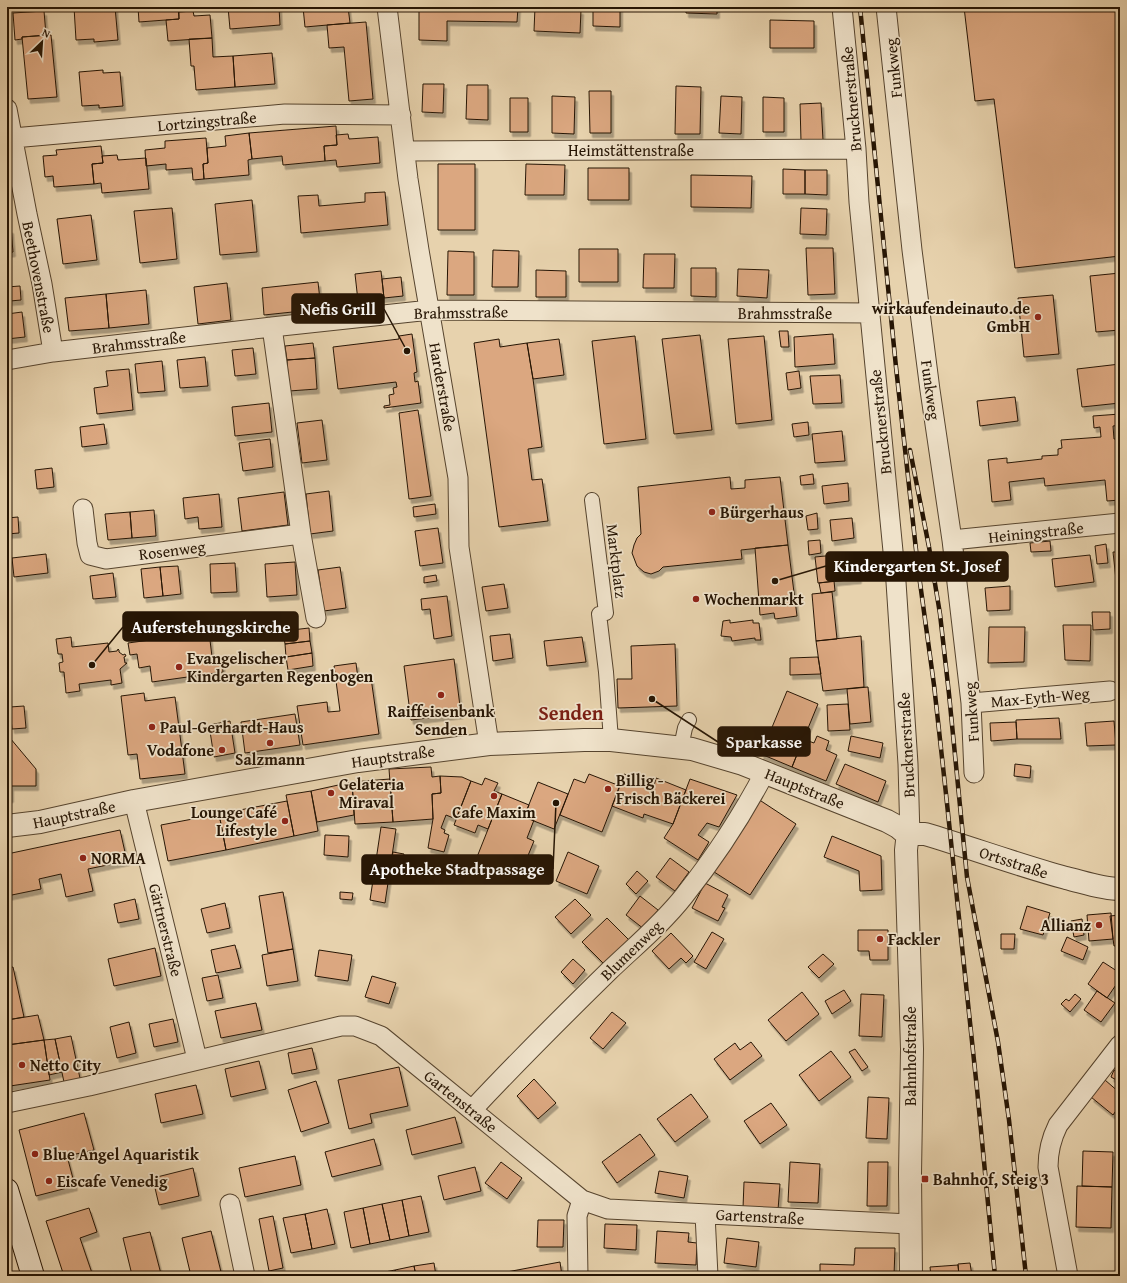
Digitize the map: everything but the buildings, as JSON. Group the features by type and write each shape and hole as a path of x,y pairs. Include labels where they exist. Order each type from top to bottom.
{"street":[{"name":"Harderstraße","path":"387,7 419,250 458,478 459,547 489,744"},
{"name":"Brucknerstraße","path":"842,7 896,589 908,764 910,837"},
{"name":"Funkweg","path":"886,7 912,250 930,390 952,540 971,703 974,773"},
{"name":"Beethovenstraße","path":"7,109 42,284 53,352"},
{"name":"Lortzingstraße","path":"13,138 285,114 401,115"},
{"name":"Heimstättenstraße","path":"406,151 856,149"},
{"name":"Brahmsstraße","path":"7,360 53,352 430,310 870,313"},
{"path":"272,327 301,534 316,618"},
{"name":"Marktplatz","path":"592,500 606,613 599,614 606,672 611,740"},
{"name":"Rosenweg","path":"83,509 90,555 106,559 301,534"},
{"name":"Heiningstraße","path":"952,540 1120,523"},
{"name":"Max-Eyth-Weg","path":"971,703 1110,690"},
{"path":"681,747 688,720"},
{"name":"Hauptstraße","path":"7,826 40,822 134,801 351,762 489,744 539,741 611,740 681,747 717,755 765,772 887,821 898,827 910,837"},
{"name":"Blumenweg","path":"472,1110 520,1059 618,962 647,937 683,897 727,838 751,800 765,772"},
{"name":"Gärtnerstraße","path":"134,801 197,1059"},
{"name":"Ortsstraße","path":"910,837 915,834 925,834 1056,875 1120,889"},
{"name":"Bahnhofstraße","path":"910,837 907,841 906,850 912,1049 910,1174 911,1276"},
{"name":"Gartenstraße","path":"7,1103 89,1086 197,1059 341,1026 354,1026 381,1036 582,1200 608,1209 910,1224"},
{"path":"1068,1276 1048,1167 1048,1152 1058,1125 1120,1045"},
{"path":"7,1190 33,1276"},
{"path":"578,1276 578,1216 582,1200"},
{"path":"230,1204 245,1276"},
{"path":"704,1214 708,1276"}],"railway":[{"path":"860,7 896,367 918,568 934,685 946,794 995,1276"},
{"path":"910,450 929,547 940,614 967,877 998,1042 1009,1120 1026,1276"}],"place":[{"name":"wirkaufendeinauto.de GmbH","path":"1038,317"},
{"name":"Nefis Grill","path":"407,351"},
{"name":"Bürgerhaus","path":"712,512"},
{"name":"Kindergarten St. Josef","path":"775,581"},
{"name":"Wochenmarkt","path":"696,599"},
{"name":"Auferstehungskirche","path":"92,665"},
{"name":"Evangelischer Kindergarten Regenbogen","path":"179,667"},
{"name":"Raiffeisenbank Senden","path":"441,695"},
{"name":"Sparkasse","path":"652,699"},
{"name":"Paul-Gerhardt-Haus","path":"152,727"},
{"name":"Salzmann","path":"270,743"},
{"name":"Vodafone","path":"222,750"},
{"name":"Billig - Frisch Bäckerei","path":"608,789"},
{"name":"Gelateria Miraval","path":"331,793"},
{"name":"Cafe Maxim","path":"494,796"},
{"name":"Apotheke Stadtpassage","path":"556,803"},
{"name":"Lounge Café Lifestyle","path":"285,821"},
{"name":"NORMA","path":"83,858"},
{"name":"Allianz","path":"1099,925"},
{"name":"Fackler","path":"880,939"},
{"name":"Netto City","path":"22,1065"},
{"name":"Blue Angel Aquaristik","path":"35,1154"},
{"name":"Bahnhof, Steig 3","path":"925,1179"},
{"name":"Eiscafe Venedig","path":"49,1181"}],"district":[{"name":"Senden","path":"571,712"}]}
